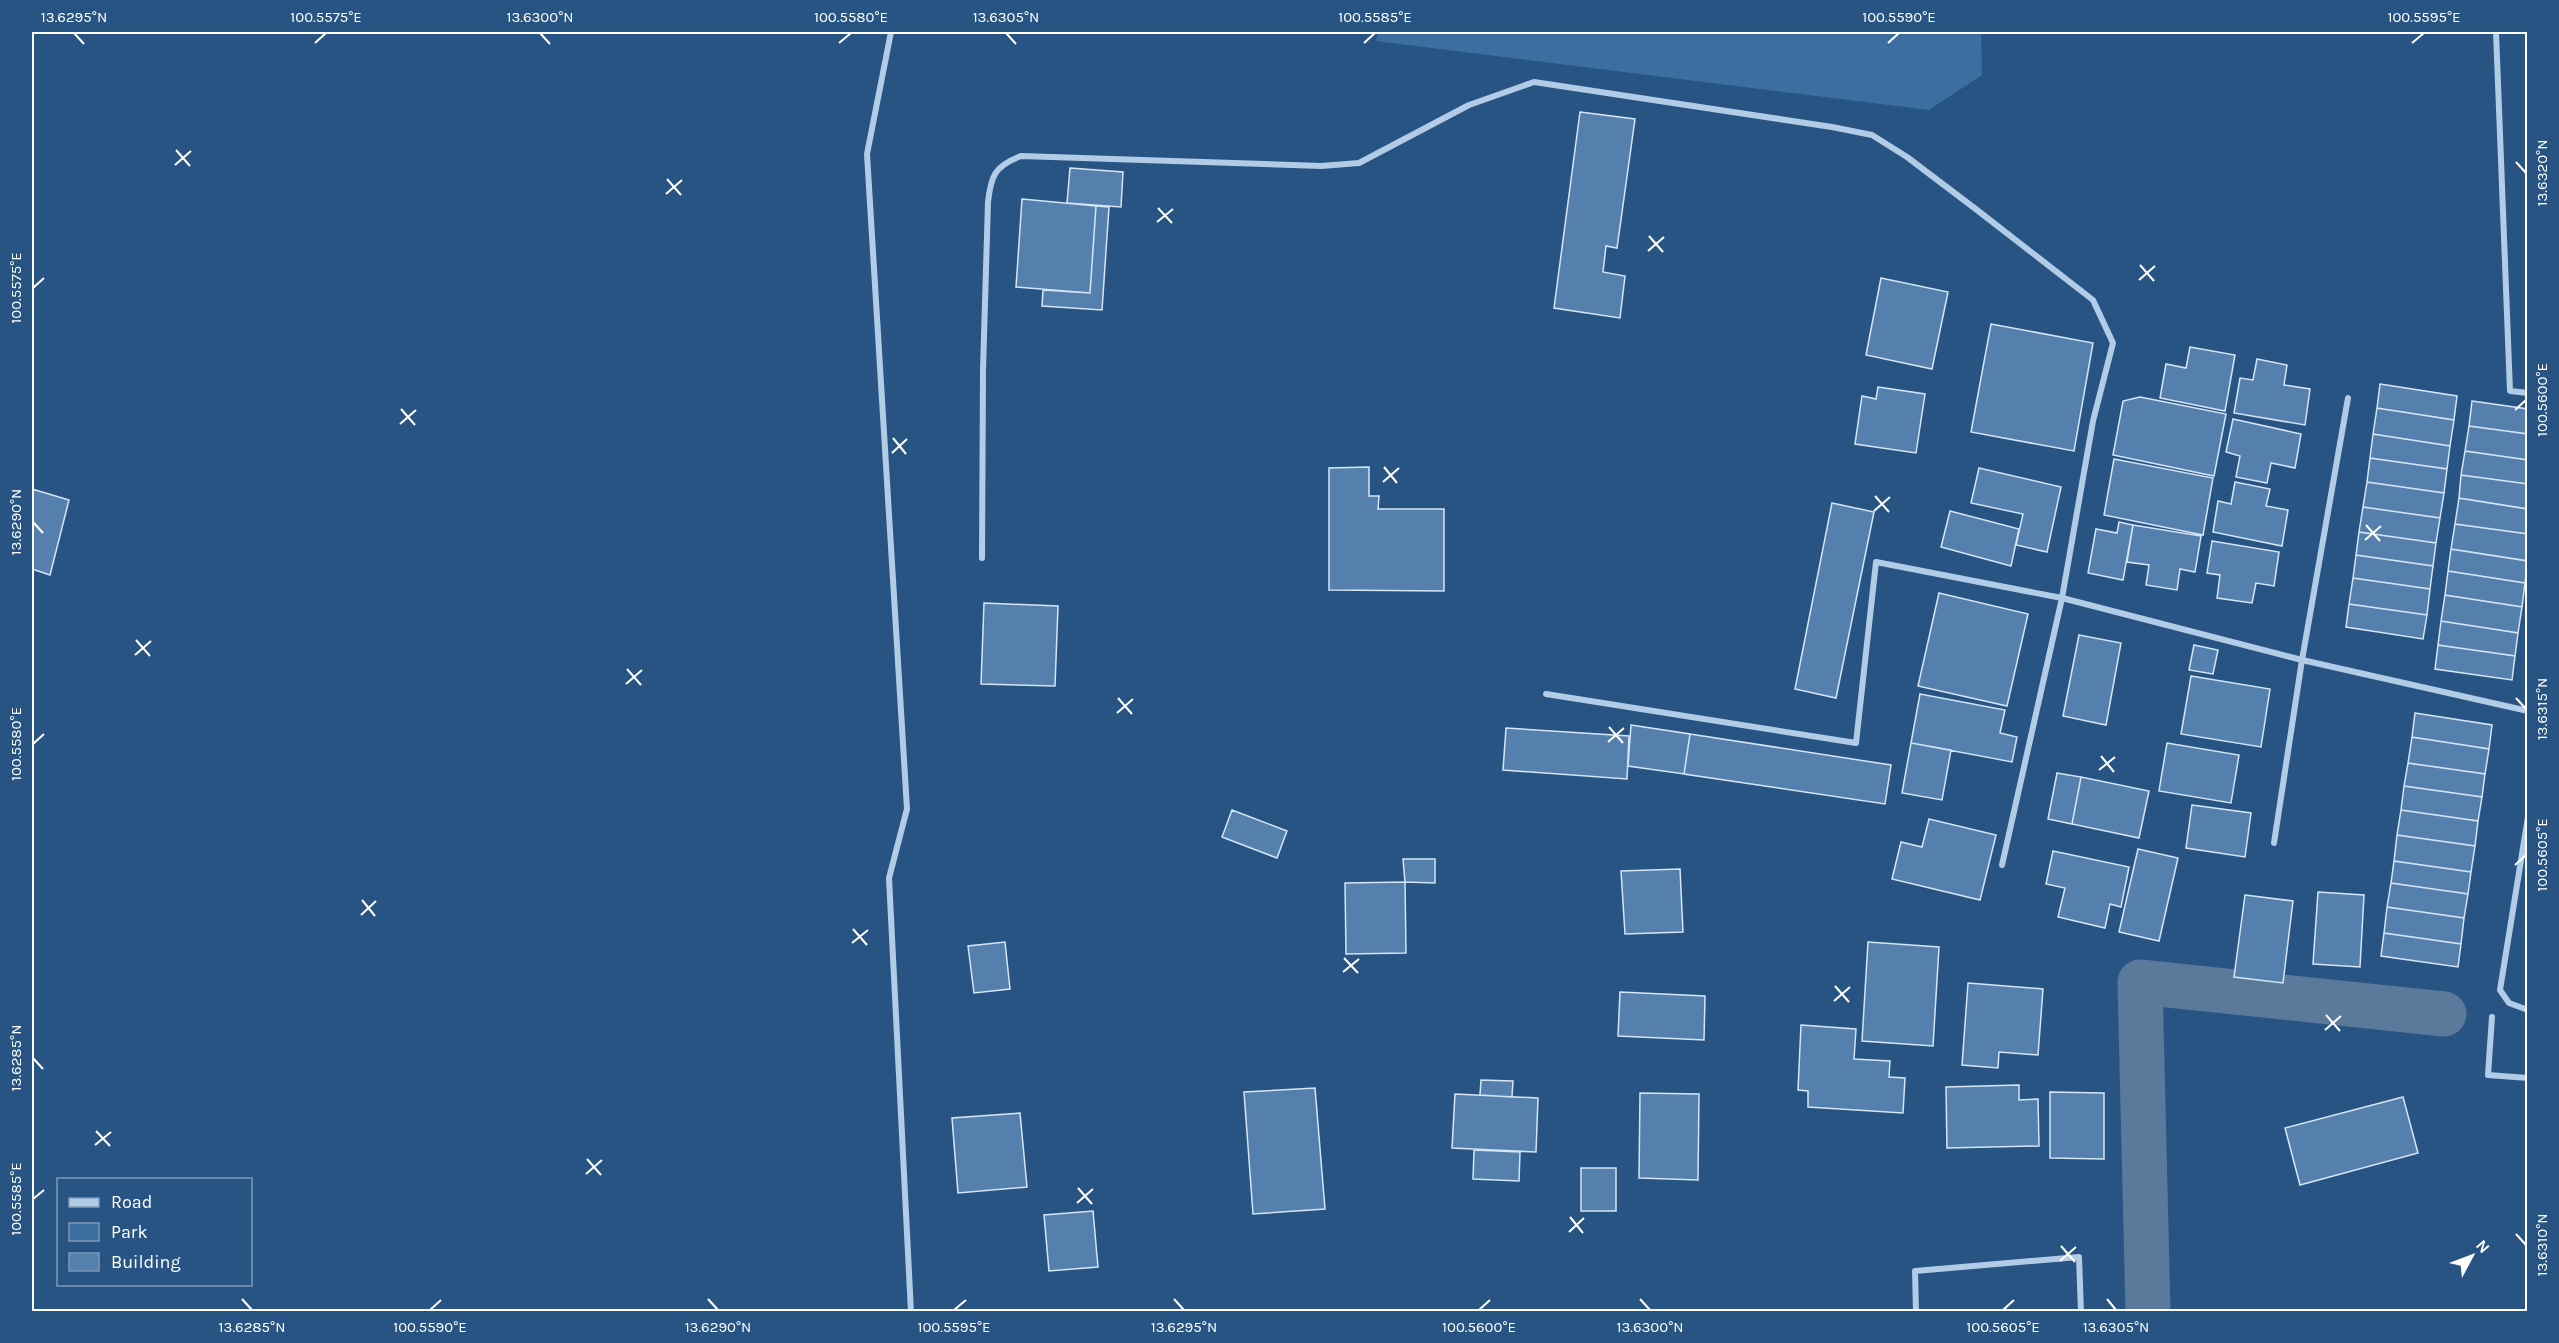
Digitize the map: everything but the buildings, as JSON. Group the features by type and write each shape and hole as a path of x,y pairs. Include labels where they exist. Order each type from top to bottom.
{"street":[{"path":"891,32 867,154 907,809 889,878 911,1311"},
{"path":"2496,32 2510,391 2528,393"},
{"path":"982,558 983,370 988,202 990,180 1004,163 1021,156 1321,166 1359,163 1470,105 1533,82 1872,135 1907,157 2093,300 2113,343 2093,421 2062,598 2002,865"},
{"path":"2274,843 2302,660 2348,398"},
{"path":"1546,694 1856,743 1876,562 2062,598 2302,660 2528,711"},
{"path":"2528,817 2500,990 2509,1003 2528,1010"},
{"path":"2492,1017 2488,1075 2528,1078"},
{"path":"1916,1311 1915,1271 2079,1257 2081,1311"}],"green space":[{"path":"1378,32 1981,32 1982,75 1929,110 1376,41"}],"waterway":[{"path":"2148,1312 2140,982 2444,1014"}]}
